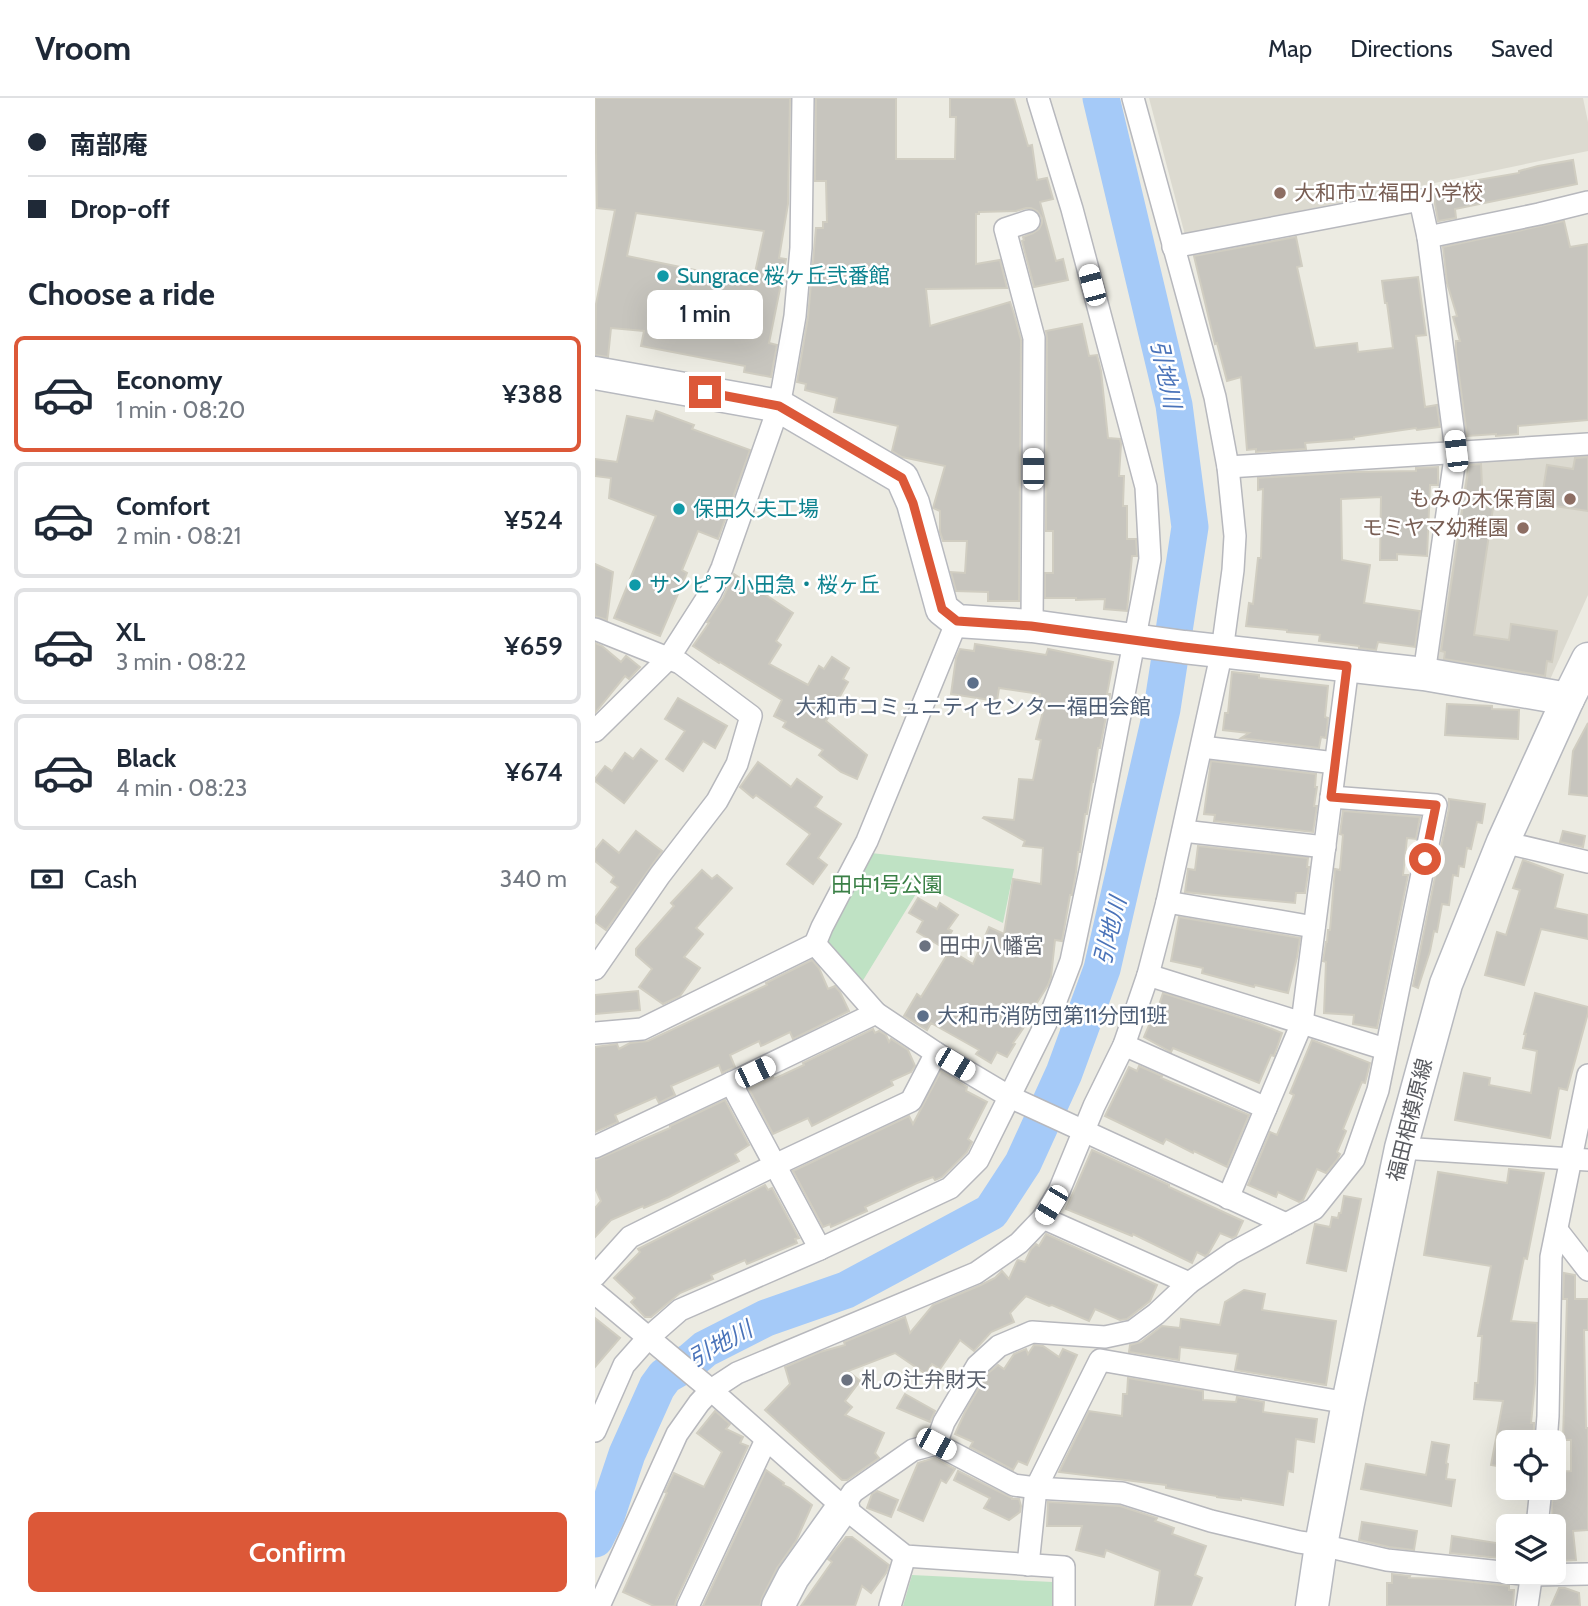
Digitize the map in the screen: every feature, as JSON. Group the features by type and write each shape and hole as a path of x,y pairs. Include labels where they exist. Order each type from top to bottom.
{"street":[{"path":"595,731 668,659 711,592 779,406 795,316 801,248 803,98"},
{"path":"595,1431 624,1365 654,1343 680,1310 950,1188 978,1160 1018,1101 1071,961 1142,641 1150,559 1146,487 1072,209 1038,98"},
{"path":"599,1606 677,1434 699,1403 737,1373 976,1273 1019,1243 1043,1218 1059,1191 1094,1106 1124,1045 1148,975 1202,747 1210,650 1233,570 1235,536 1228,467 1215,397 1133,98"},
{"path":"1173,247 1420,201 1428,237 1456,451 1424,674"},
{"path":"1428,237 1588,202"},
{"path":"1029,221 1005,229 1034,338 1031,626"},
{"path":"595,373 779,406 902,478 913,503 942,609 957,621 1031,626 1210,650 1424,674 1568,699"},
{"path":"1228,467 1588,444"},
{"path":"595,1033 642,1029 815,944 867,841 957,621"},
{"path":"595,629 680,663 751,716 737,764 717,801 660,875 595,969"},
{"name":"福田相模原線","path":"1312,1606 1348,1403 1401,1149 1446,984 1503,842 1588,659"},
{"path":"1228,1198 1302,1023 1347,666"},
{"path":"1202,747 1335,763"},
{"path":"936,1444 944,1422 977,1366 999,1346 1032,1332 1105,1337 1133,1331 1189,1283 1232,1253 1314,1209 1354,1159 1378,1090 1436,805 1331,797"},
{"path":"1183,831 1325,847"},
{"path":"1503,842 1588,862"},
{"path":"1167,902 1314,927"},
{"path":"815,944 876,1013 936,1053 1018,1101 1286,1224"},
{"path":"1148,975 1385,1049"},
{"path":"595,1147 876,1013"},
{"path":"1124,1045 1266,1108"},
{"path":"595,1276 630,1237 911,1101 936,1053"},
{"path":"1547,1430 1551,1257 1580,1159 1588,1075"},
{"path":"731,1083 820,1249"},
{"path":"1401,1149 1580,1159"},
{"path":"1043,1218 1189,1283"},
{"path":"1557,1230 1588,1270"},
{"path":"595,1293 843,1507 905,1556 1065,1567 1064,1606"},
{"path":"1028,1565 1036,1488 1100,1360 1348,1403"},
{"path":"688,1606 767,1440"},
{"path":"778,1606 793,1577 853,1492 913,1450 936,1444 1013,1485 1122,1493 1211,1521 1299,1542 1387,1560 1496,1570"},
{"path":"890,1606 905,1556"},
{"path":"1566,1574 1588,1574"},
{"path":"1527,1606 1530,1584"}],"shaded area":[{"name":"大和市立福田小学校","path":"1149,98 1583,98 1588,122 1588,151 1185,235"},
{"name":"モミヤマ幼稚園","path":"1588,451 1588,595 1548,684 1437,665 1468,461"}],"green space":[{"name":"田中1号公園","path":"871,853 1014,869 1003,923 922,884 862,982 825,942"},
{"path":"912,1575 1053,1582 1053,1606 903,1606"}],"building":[{"path":"595,98 790,98 788,204 779,258 786,259 769,343 777,345 771,377 744,372 745,366 641,346 644,331 611,328 608,357 595,355 596,304 615,210 597,208","holes":["636,213 764,231 753,282 627,256"]},
{"path":"816,98 896,98 896,159 955,159 956,117 950,117 950,98 1014,98 1028,146 1032,145 1037,180 1047,178 1053,199 1040,202 1056,261 1063,259 1068,280 1034,287 1022,241 1023,237 1039,229 1042,218 1037,211 1026,208 976,214 976,264 1000,260 1007,288 926,289 930,326 1010,302 1014,314 1021,340 1019,601 988,601 988,592 956,591 951,572 965,573 967,541 943,541 940,511 933,508 945,466 902,457 892,451 898,426 834,412 837,398 805,390 806,384 797,382 808,317 816,228 823,228 823,222 827,222 826,181 815,181"},
{"path":"1573,160 1577,184 1455,209 1456,218 1438,221 1433,192 1460,187 1460,183"},
{"path":"1564,221 1570,247 1588,244 1588,420 1518,426 1518,434 1467,436 1456,353 1456,341 1460,341 1453,317 1457,316 1447,283 1443,247"},
{"path":"1296,237 1302,266 1297,267 1315,348 1357,343 1358,352 1393,348 1382,281 1418,277 1426,335 1416,336 1425,407 1437,405 1440,427 1305,443 1306,449 1256,452 1256,449 1247,450 1241,377 1227,381 1217,343 1215,344 1194,256"},
{"path":"1082,324 1089,356 1097,355 1101,371 1108,438 1120,439 1119,476 1124,476 1123,506 1127,506 1127,539 1136,539 1137,556 1132,556 1127,611 1104,609 1105,599 1045,598 1045,573 1053,573 1053,531 1046,531 1046,331"},
{"path":"656,411 694,425 692,429 750,450 718,539 698,531 682,570 687,573 660,636 614,618 656,516 609,498 611,478 595,476 595,459 617,462 627,416 653,421"},
{"path":"1588,457 1588,511 1541,504 1547,465 1573,469 1575,458"},
{"path":"1481,464 1483,506 1493,508 1474,635 1509,640 1511,624 1557,631 1552,662 1547,661 1545,676 1444,659 1445,652 1441,651 1469,465"},
{"path":"1438,467 1438,485 1430,485 1427,556 1397,554 1397,560 1380,560 1381,497 1341,499 1342,560 1370,565 1364,603 1420,611 1415,647 1378,642 1376,650 1359,648 1319,641 1320,635 1246,626 1249,603 1253,604 1258,558 1261,558 1263,489 1258,490 1258,478 1416,471 1416,468"},
{"path":"595,564 613,572 607,620 595,616"},
{"path":"734,574 793,613 776,641 781,645 769,664 808,685 819,666 824,669 832,657 849,668 843,679 848,682 826,721 867,755 857,779 841,772 819,755 823,750 783,727 786,722 774,716 782,700 693,646 709,623 707,622 723,598"},
{"path":"595,643 621,662 626,656 640,667 629,679 625,676 595,713"},
{"path":"975,644 1046,655 1048,649 1113,662 1107,694 1110,694 1109,701 1062,941 1055,940 1048,985 1013,1043 1015,1044 1007,1057 997,1052 991,1063 976,1054 979,1050 931,1023 927,1030 904,1016 917,994 921,997 950,950 973,964 989,927 1004,934 1013,879 1041,884 1043,848 1023,846 1025,841 983,818 1014,820 1019,779 1033,780 1041,740 1036,739 1043,711 1038,711 1040,694 999,688 997,701 951,694 956,658 960,649 974,651"},
{"path":"1232,672 1328,686 1326,738 1321,737 1319,748 1241,738 1249,733 1223,730 1225,713 1228,713"},
{"path":"678,698 727,726 715,748 703,741 683,771 666,759 685,731 665,719"},
{"path":"1447,704 1519,710 1518,739 1445,735"},
{"path":"1588,723 1588,796 1569,794 1573,751"},
{"path":"641,749 657,761 624,803 595,779 605,766 612,771 625,753 633,759"},
{"path":"1211,761 1316,774 1314,806 1317,806 1313,832 1214,821 1215,815 1204,814"},
{"path":"758,762 791,787 797,779 822,797 815,807 841,824 818,858 827,865 813,884 787,864 810,834 756,795 753,798 740,787"},
{"path":"1449,799 1485,804 1482,823 1477,822 1471,849 1467,848 1464,867 1459,866 1458,876 1453,875 1449,905 1442,904 1437,932 1434,931 1418,988 1413,986"},
{"path":"1343,811 1420,817 1416,839 1407,838 1403,875 1408,875 1377,1028 1353,1024 1354,1015 1324,1013 1326,962 1323,961 1330,930 1335,869 1340,870"},
{"path":"636,831 662,851 606,930 595,922 595,918 618,887 611,882 614,877 595,861 595,850 603,840 619,853"},
{"path":"1563,831 1585,836 1583,847 1560,842"},
{"path":"1198,846 1308,858 1305,893 1296,893 1295,903 1185,892 1188,869 1195,870"},
{"path":"1523,860 1563,875 1555,908 1588,915 1588,939 1541,929 1524,985 1485,975 1497,932 1506,935 1520,890 1513,888"},
{"path":"702,870 712,879 717,875 732,888 696,928 703,934 684,957 700,968 680,996 663,1004 639,987 652,969 636,955 636,949 674,906 671,903"},
{"path":"918,898 937,909 940,903 958,915 948,929 952,931 942,947 917,932 923,921 909,913"},
{"path":"1179,917 1300,938 1288,993 1202,973 1203,968 1171,961"},
{"path":"812,960 819,968 828,989 835,986 849,1011 793,1039 790,1032 761,1046 759,1041 730,1055 735,1067 722,1073 719,1065 671,1086 675,1095 659,1103 656,1097 615,1115 618,1122 595,1132 595,1047 617,1044 619,1049 630,1043 648,1041 767,985 766,983"},
{"path":"638,991 640,1010 595,1014 595,995"},
{"path":"1163,993 1282,1033 1274,1056 1271,1055 1259,1083 1173,1048 1171,1052 1144,1037 1153,1016 1155,1017"},
{"path":"1535,993 1588,1007 1567,1090 1559,1088 1550,1138 1455,1120 1464,1073 1490,1078 1489,1085 1531,1093 1537,1051 1523,1048"},
{"path":"873,1029 875,1033 879,1031 886,1035 889,1042 891,1039 908,1050 915,1066 911,1072 891,1081 893,1085 812,1126 808,1118 773,1134 749,1089 804,1065 803,1063"},
{"path":"1312,1040 1370,1063 1365,1083 1362,1082 1343,1129 1346,1131 1337,1152 1340,1154 1337,1160 1326,1173 1317,1169 1303,1200 1299,1202 1278,1192 1276,1197 1248,1185 1270,1132 1277,1135 1294,1095 1290,1093"},
{"path":"1139,1066 1249,1115 1227,1167 1166,1139 1163,1144 1105,1116 1129,1067 1137,1071"},
{"path":"941,1071 967,1087 966,1091 987,1102 968,1139 972,1142 967,1152 942,1177 935,1180 933,1177 917,1183 865,1207 867,1211 831,1227 830,1224 823,1227 793,1171 909,1116 913,1124"},
{"path":"725,1100 749,1145 735,1154 739,1161 669,1197 611,1220 595,1237 595,1208 601,1201 595,1188 595,1160 670,1128"},
{"path":"1092,1150 1243,1221 1236,1236 1232,1238 1220,1233 1208,1254 1205,1256 1197,1252 1192,1263 1133,1234 1132,1236 1066,1209"},
{"path":"1509,1169 1544,1173 1527,1259 1524,1258 1511,1321 1537,1323 1531,1423 1534,1423 1534,1430 1498,1430 1503,1401 1474,1399 1482,1336 1478,1336 1491,1266 1424,1255 1438,1172 1507,1183"},
{"path":"765,1185 768,1190 772,1188 799,1238 795,1239 797,1243 747,1264 745,1260 711,1275 713,1279 680,1293 651,1317 645,1317 631,1302 635,1298 614,1278 640,1252 638,1249"},
{"path":"1344,1196 1361,1199 1346,1271 1307,1263 1315,1224 1330,1227 1332,1217 1338,1218 1341,1213"},
{"path":"1046,1234 1157,1285 1150,1301 1127,1319 1120,1320 1095,1309 1089,1321 1026,1296 1010,1313 1014,1322 991,1332 974,1351 960,1340 940,1369 932,1364 926,1374 895,1353 848,1371 860,1381 845,1401 852,1407 845,1415 884,1433 875,1453 879,1458 847,1480 842,1480 765,1410 790,1384 785,1367 845,1345 844,1342 905,1317 910,1333 933,1305 981,1285 1002,1271 1009,1279 1017,1261 1025,1262 1031,1249 1036,1244 1039,1246"},
{"path":"1564,1273 1575,1275 1575,1299 1588,1299 1588,1330 1584,1330 1588,1530 1573,1531 1576,1560 1566,1560 1566,1514 1552,1514 1552,1505 1552,1500 1566,1500 1566,1471 1571,1471 1571,1440 1566,1440 1566,1430 1563,1430 1567,1299 1563,1299"},
{"path":"1244,1290 1265,1294 1262,1310 1336,1321 1326,1385 1235,1370 1238,1354 1180,1347 1179,1360 1129,1352 1130,1345 1141,1342 1162,1326 1180,1328 1181,1319 1220,1325 1225,1302"},
{"path":"595,1318 620,1338 595,1367"},
{"path":"1034,1345 1043,1346 1059,1357 1063,1349 1077,1355 1027,1465 1018,1461 1013,1470 970,1447 973,1442 955,1434 987,1374 998,1365 1004,1369 1014,1354 1026,1349 1028,1354"},
{"path":"1128,1378 1203,1391 1203,1400 1236,1402 1237,1397 1264,1402 1263,1412 1317,1419 1314,1442 1296,1439 1293,1472 1288,1471 1283,1505 1217,1497 1166,1488 1166,1485 1059,1472 1089,1411 1122,1416 1123,1394 1127,1394"},
{"path":"905,1394 935,1411 930,1422 897,1408"},
{"path":"715,1411 730,1424 726,1429 743,1437 740,1443 748,1446 675,1606 654,1606 623,1592 674,1473 704,1487 722,1452 697,1433"},
{"path":"1496,1438 1496,1466 1491,1465"},
{"path":"1432,1442 1449,1445 1446,1479 1455,1480 1451,1506 1361,1489 1366,1464 1426,1475"},
{"path":"934,1458 955,1469 946,1483 941,1480 923,1521 898,1510 918,1463"},
{"path":"766,1470 812,1505 796,1541 777,1568 760,1606 703,1606"},
{"path":"958,1471 1012,1499 1019,1499 1020,1512 1009,1520 984,1508 990,1498 954,1480"},
{"path":"877,1491 898,1500 891,1517 867,1508 872,1494"},
{"path":"1048,1502 1120,1506 1157,1518 1155,1521 1174,1528 1172,1534 1206,1546 1195,1575 1202,1578 1191,1606 1155,1606 1160,1571 1106,1550 1104,1557 1076,1550 1082,1526 1047,1526"},
{"path":"1362,1522 1417,1531 1414,1550 1359,1540"},
{"path":"1452,1536 1496,1543 1496,1558 1450,1553"},
{"path":"846,1537 852,1537 889,1565 886,1573 871,1593 862,1586 855,1606 801,1606 832,1562 828,1559"},
{"path":"1392,1574 1410,1576 1409,1578 1509,1586 1509,1590 1514,1590 1513,1606 1387,1606 1387,1583 1392,1583"},
{"path":"1559,1588 1579,1593 1580,1606 1551,1606"}],"waterway":[{"name":"引地川","path":"595,1539 606,1517 627,1454 657,1387 665,1376 691,1361 705,1349 766,1318 846,1290 991,1212 1023,1163 1064,1073 1102,969 1162,709 1190,527 1174,405 1101,98"}],"place":[{"name":"大和市立福田小学校","path":"1280,193"},
{"name":"Sungrace 桜ヶ丘弐番館","path":"663,276"},
{"name":"もみの木保育園","path":"1570,499"},
{"name":"保田久夫工場","path":"679,509"},
{"name":"モミヤマ幼稚園","path":"1523,528"},
{"name":"サンピア小田急・桜ヶ丘","path":"635,585"},
{"name":"大和市コミュニティセンター福田会館","path":"973,683"},
{"name":"田中八幡宮","path":"925,946"},
{"name":"大和市消防団第11分団1班","path":"923,1016"},
{"name":"札の辻弁財天","path":"847,1380"}],"route":[{"path":"705,392 779,406 902,478 913,503 942,609 957,621 1031,626 1347,666 1331,797 1436,805 1425,859"}]}
